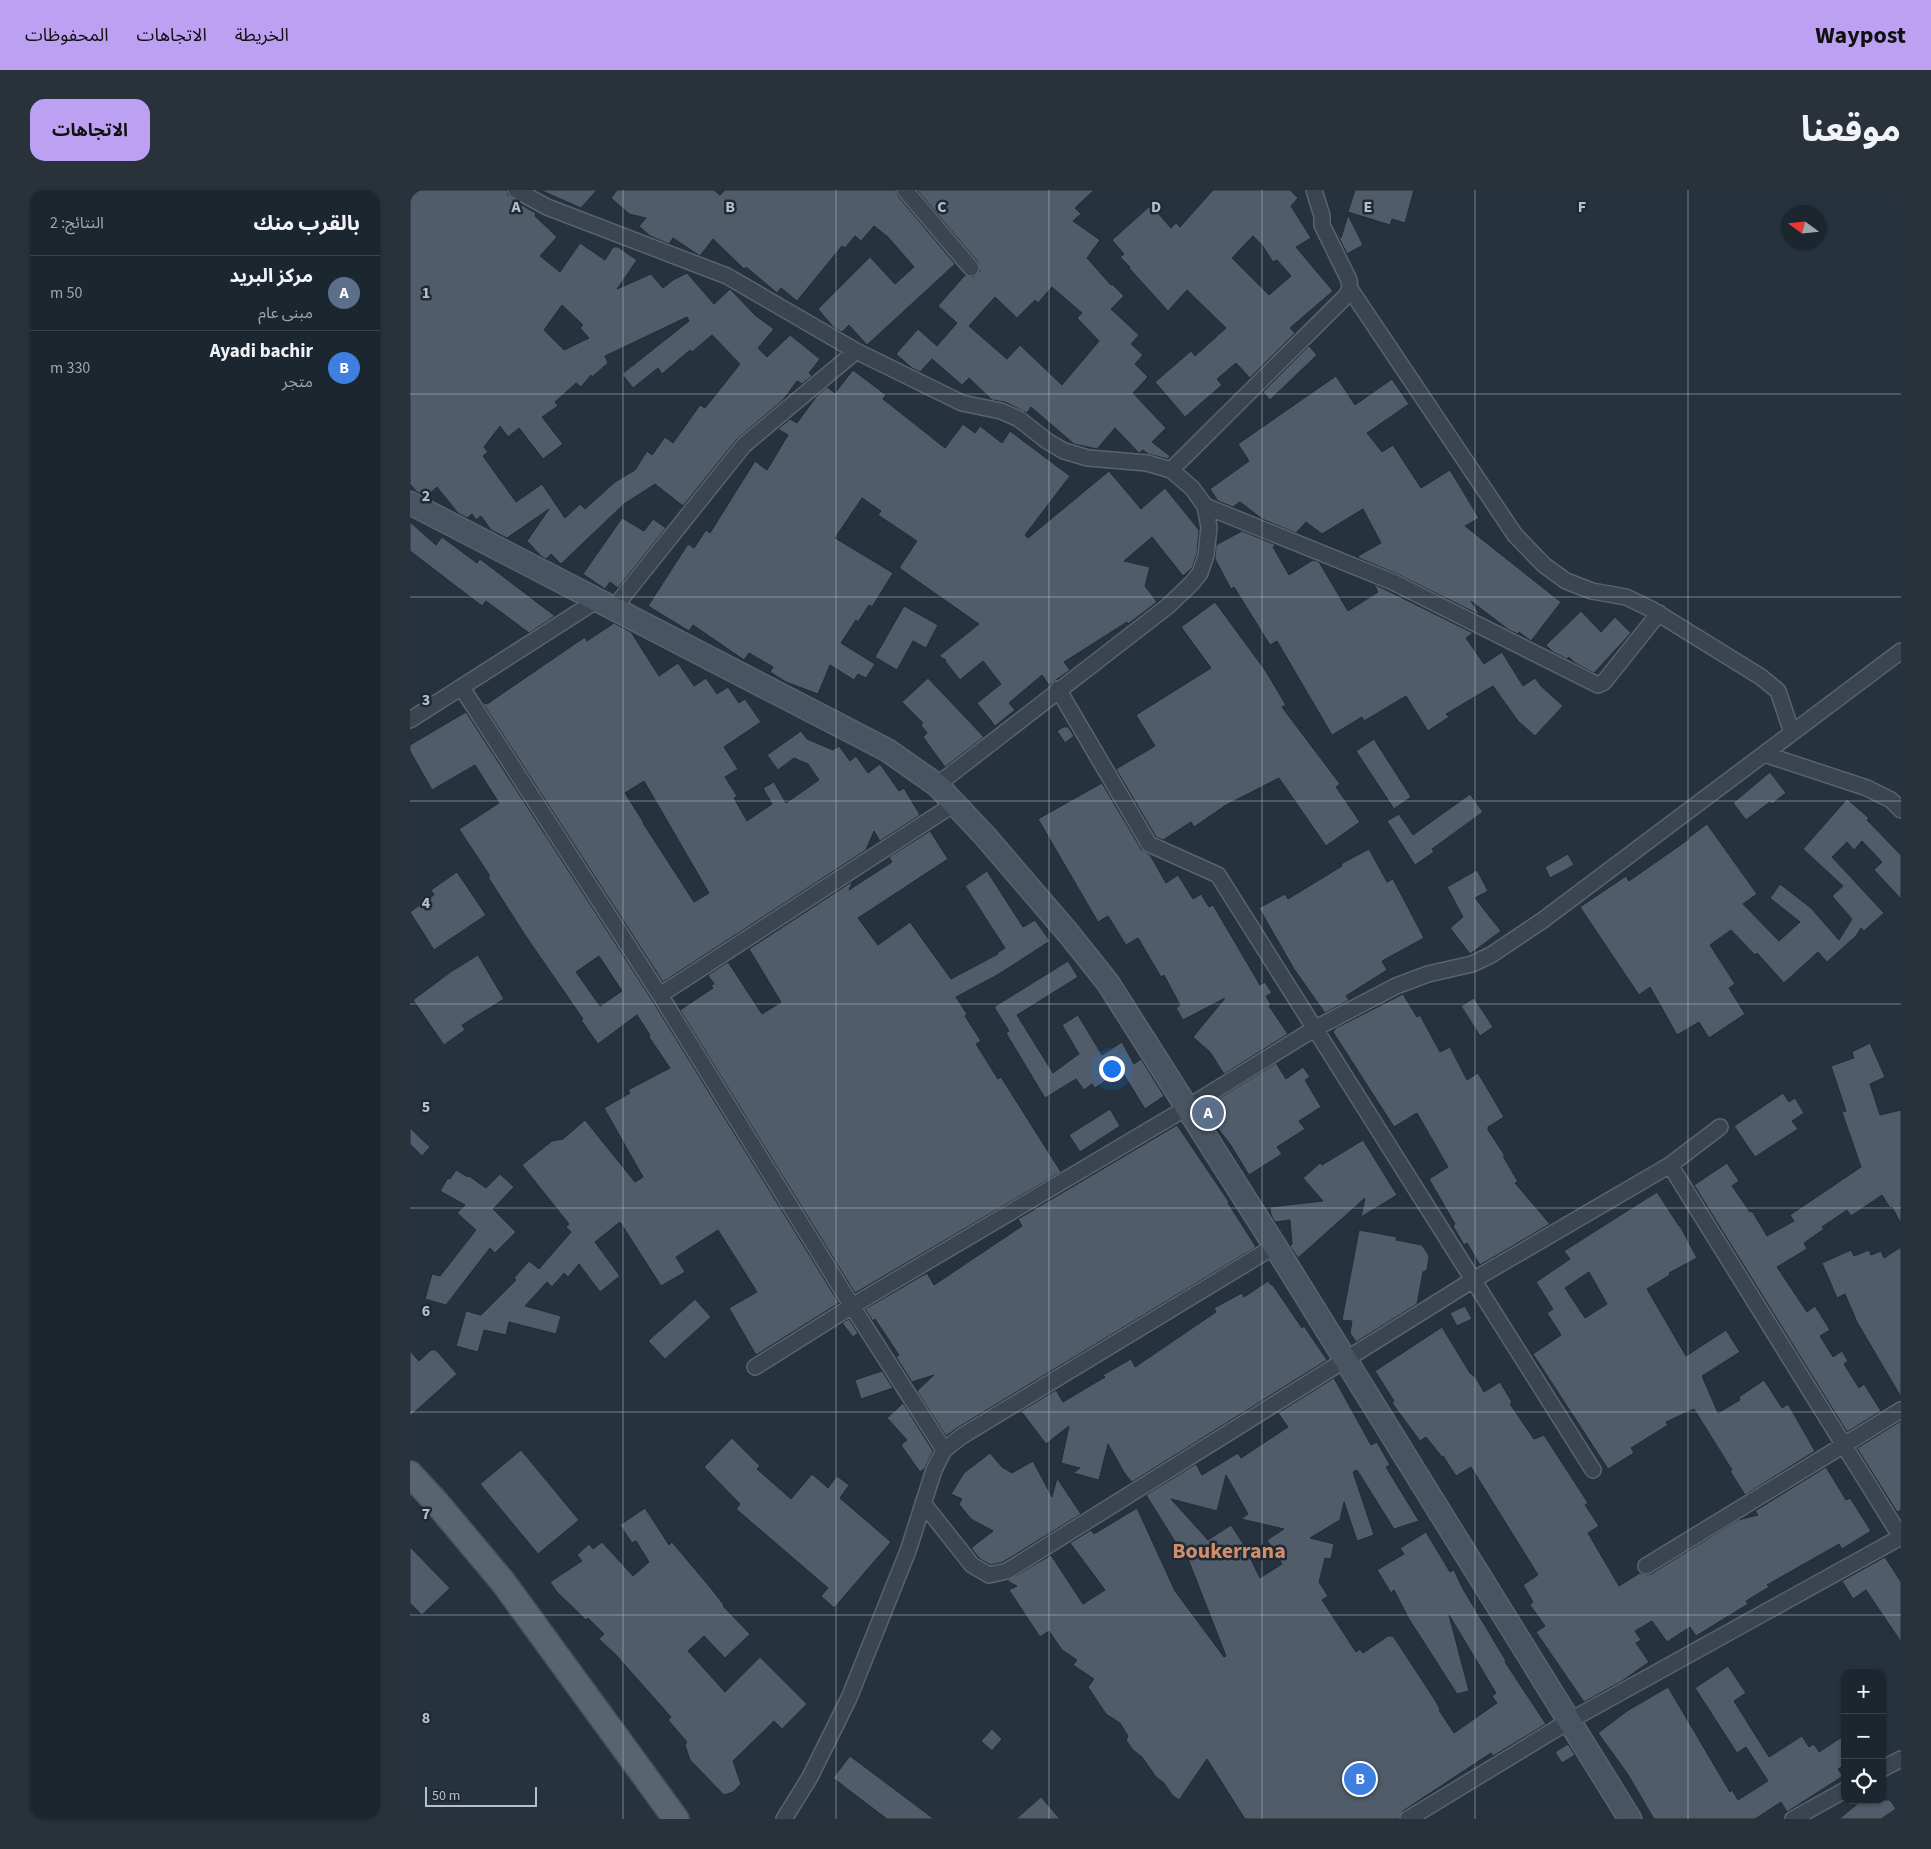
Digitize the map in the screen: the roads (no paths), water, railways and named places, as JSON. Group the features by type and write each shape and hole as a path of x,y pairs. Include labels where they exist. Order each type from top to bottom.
{"main road":[{"path":"410,1474 503,1582 676,1819"}],"street":[{"path":"516,190 546,207 727,276 856,351 962,402 1001,411 1019,419 1047,441 1064,450 1088,458 1147,463 1171,470 1192,488 1204,506 1209,527 1206,555 1200,572 1192,583 1168,606 1058,689 937,785"},
{"path":"904,190 971,268"},
{"path":"1314,190 1322,216 1322,225 1349,280 1350,289 1515,535 1544,565 1566,581 1592,591 1626,597 1659,613 1761,677 1778,691 1792,733"},
{"path":"1171,470 1339,303 1350,289"},
{"path":"410,720 604,605 744,445 856,351"},
{"path":"410,503 887,750 937,785 985,836 1069,934 1108,983 1276,1246 1630,1819"},
{"path":"1204,506 1393,582 1598,685 1604,682 1659,613"},
{"path":"755,1367 852,1306 1188,1107 1314,1028 1396,986 1428,974 1472,964 1491,955 1544,920 1901,651"},
{"path":"462,688 660,994 852,1306 944,1450"},
{"path":"1058,689 1150,844 1218,875 1593,1470"},
{"path":"1764,754 1867,788 1890,800 1901,810"},
{"path":"660,994 954,804"},
{"path":"923,1503 972,1565 988,1574 1008,1571 1473,1280 1670,1165 1720,1127"},
{"path":"1408,1819 1568,1721 1901,1537 1670,1165"},
{"path":"784,1819 810,1777 849,1698 908,1551 934,1470 944,1450 970,1431 1276,1246"},
{"path":"1646,1566 1901,1410"},
{"path":"1886,1767 1901,1759"},
{"path":"1793,1819 1841,1792"}],"place":[{"name":"مركز البريد","path":"1208,1113"},
{"name":"Ayadi bachir","path":"1360,1779"}],"district":[{"name":"Boukerrana","path":"1229,1551"}]}
